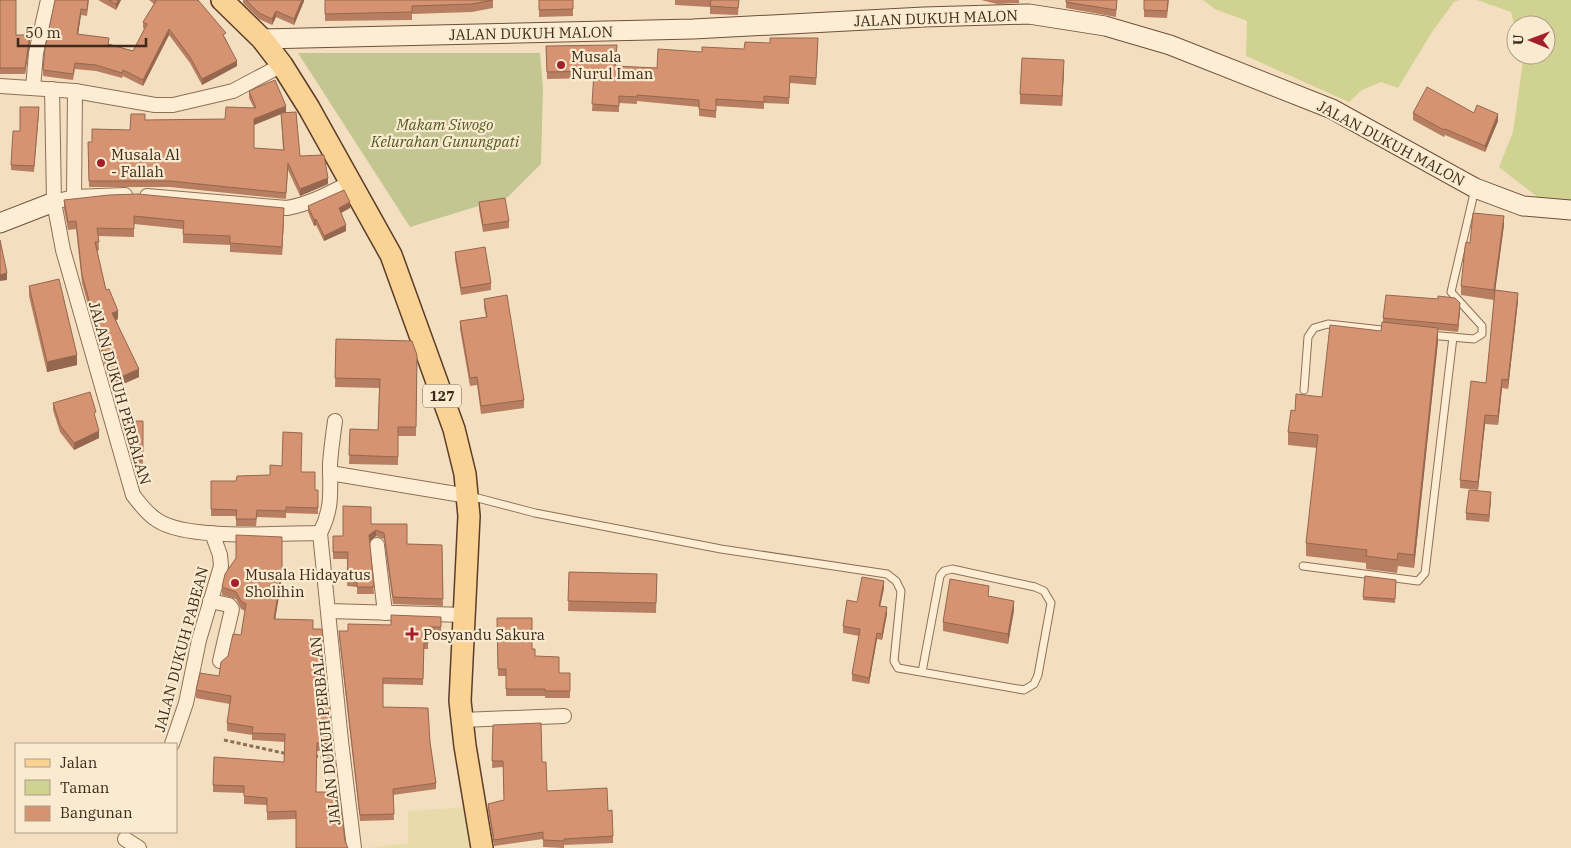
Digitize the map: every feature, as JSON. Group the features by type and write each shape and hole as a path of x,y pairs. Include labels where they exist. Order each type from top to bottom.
{"main road":[{"name":"127","path":"222,0 262,39 282,65 351,182 391,255 454,429 468,496 465,615 460,701 482,848"}],"street":[{"path":"33,88 36,53 48,0"},
{"name":"JALAN DUKUH MALON","path":"262,39 693,30 1029,14 1105,26 1188,52 1332,109 1475,188 1523,206 1571,210"},
{"path":"0,86 75,91 155,105 173,105 233,90 282,65"},
{"name":"JALAN DUKUH PERBALAN","path":"52,89 54,202 63,250 132,495 157,520 172,527 212,533 320,533 354,848"},
{"path":"74,197 75,91"},
{"path":"0,223 54,202 74,197 101,194 171,197 287,208 315,200 351,182"},
{"path":"320,533 327,519 331,500 330,473 335,421"},
{"path":"330,473 468,496"},
{"name":"JALAN DUKUH PABEAN","path":"172,743 186,703 210,601 221,566 220,555 212,533"},
{"path":"377,545 385,613"},
{"path":"210,601 229,605 232,609 220,661"},
{"path":"329,611 465,615"},
{"path":"462,720 516,720 564,716"},
{"path":"125,839 139,848"}],"lane":[{"path":"1424,334 1474,339 1482,334 1482,326 1451,292 1475,188"},
{"path":"1304,390 1308,337 1314,328 1328,324 1395,331"},
{"path":"1303,566 1418,581 1425,573 1453,337"},
{"path":"468,496 535,513 721,549 887,574 896,581 902,591 894,661 898,668 1024,690 1034,684 1038,675 1051,603 1044,591 1035,587 952,568 944,571 940,576 922,672"}],"path":[{"path":"224,740 296,754"},
{"path":"306,755 343,759"}],"shaded area":[{"path":"466,807 470,848 368,848 408,843 408,811"}],"green space":[{"path":"1203,0 1459,0 1454,2 1432,32 1398,88 1381,82 1362,90 1349,102 1246,56 1247,21 1215,9"},
{"path":"1477,0 1571,0 1571,201 1545,203 1499,167 1513,132 1522,65 1556,65 1556,15 1512,15 1511,12"},
{"name":"Makam Siwogo Kelurahan Gunungpati","path":"298,53 540,53 543,88 541,164 508,197 410,227"}],"building":[{"path":"0,0 16,0 16,35 30,35 25,68 0,68"},
{"path":"55,0 88,0 87,10 81,9 77,34 109,38 108,44 133,51 147,24 143,22 155,0 198,0 226,33 223,35 237,61 202,79 190,57 169,29 143,80 123,70 122,73 96,65 75,63 73,74 43,70 45,48"},
{"path":"109,0 118,0 116,4"},
{"path":"246,0 302,0 294,19 276,11 272,19 259,13"},
{"path":"325,0 493,0 472,4 412,6 412,12 325,14"},
{"path":"539,0 573,0 573,9 539,10"},
{"path":"711,0 739,0 738,8 710,6"},
{"path":"1066,0 1117,0 1116,10 1066,2"},
{"path":"1144,0 1168,0 1167,11 1144,10"},
{"path":"770,38 818,38 816,78 790,76 789,98 764,96 764,102 716,99 716,111 699,109 699,100 637,95 637,97 619,96 619,106 592,104 594,71 547,72 546,46 617,45 615,66 657,68 658,49 702,52 702,47 744,49 745,42 770,43"},
{"path":"1022,58 1064,60 1062,96 1020,94"},
{"path":"275,80 286,106 254,119 254,148 284,150 281,113 296,112 300,156 324,155 328,178 300,189 288,163 286,193 170,181 89,181 88,142 92,142 92,129 130,130 131,114 145,114 145,120 225,119 226,107 256,108 249,91"},
{"path":"1427,87 1474,113 1477,105 1498,114 1485,146 1444,130 1413,113"},
{"path":"20,107 39,107 34,166 11,165 13,131 20,131"},
{"path":"344,190 350,202 339,208 346,225 324,236 308,206"},
{"path":"138,194 284,208 282,247 230,243 230,236 183,234 184,221 134,216 134,229 97,228 99,242 95,242 106,290 109,289 118,311 112,313 139,369 114,380 107,365 82,275 76,221 68,222 64,200"},
{"path":"505,198 509,221 483,225 479,202"},
{"path":"1473,213 1504,216 1494,290 1461,286 1465,247 1466,242 1470,243"},
{"path":"0,240 7,273 0,275"},
{"path":"485,247 491,283 461,288 455,252"},
{"path":"59,279 77,355 47,362 29,286"},
{"path":"1495,290 1518,293 1508,380 1502,379 1498,416 1485,415 1478,482 1460,480 1471,381 1486,383"},
{"path":"507,295 524,400 481,406 477,377 470,378 460,321 487,317 484,299"},
{"path":"1386,295 1438,299 1438,296 1455,298 1460,303 1458,325 1383,318"},
{"path":"1382,322 1438,328 1414,555 1398,553 1397,560 1366,556 1367,550 1306,543 1318,435 1288,432 1291,410 1295,411 1296,394 1322,397 1330,325 1381,331"},
{"path":"336,339 412,341 417,355 416,427 398,427 398,457 349,455 350,429 378,430 380,379 335,378"},
{"path":"90,392 99,431 74,443 60,425 53,403"},
{"path":"125,421 143,421 143,459 134,459"},
{"path":"283,432 302,433 301,472 315,472 318,508 286,507 286,511 257,510 256,519 236,519 237,510 211,509 211,481 236,481 237,476 270,475 270,465 282,466"},
{"path":"1469,490 1491,492 1489,515 1466,513"},
{"path":"343,506 371,507 371,524 407,524 407,544 442,545 443,599 393,597 384,533 376,530 369,535 374,587 357,587 357,580 347,580 348,552 333,552 333,536 343,536"},
{"path":"236,535 282,537 282,569 274,619 313,620 313,629 322,629 333,744 317,743 316,792 339,792 345,841 348,848 296,848 296,811 267,812 267,798 244,796 244,786 213,785 214,757 284,762 285,734 252,733 253,727 227,723 231,696 196,690 200,673 219,676 221,662 228,656 233,634 241,635 246,604 241,601 236,592 222,587 225,574 236,558"},
{"path":"569,572 657,574 656,603 568,601"},
{"path":"1365,576 1396,580 1395,599 1363,597"},
{"path":"862,577 884,581 879,606 887,607 882,634 877,633 869,678 852,674 860,629 843,626 847,600 857,602"},
{"path":"950,579 989,586 988,596 1014,601 1008,634 943,622"},
{"path":"391,615 441,617 441,627 428,627 428,643 424,643 423,679 383,678 383,707 428,708 430,742 436,783 393,789 394,814 360,815 339,631 348,631 348,624 391,625"},
{"path":"497,618 532,618 532,649 535,649 535,656 559,657 559,673 570,673 570,691 506,689 506,669 498,669"},
{"path":"541,723 542,762 546,762 547,791 607,788 608,811 612,810 613,836 564,839 564,841 543,840 543,832 494,840 488,804 504,800 503,761 492,761 493,725"}],"place":[{"name":"Musala Nurul Iman","path":"561,65"},
{"name":"Musala Al - Fallah","path":"101,163"},
{"name":"Musala Hidayatus Sholihin","path":"235,583"},
{"name":"Posyandu Sakura","path":"412,634"}]}
